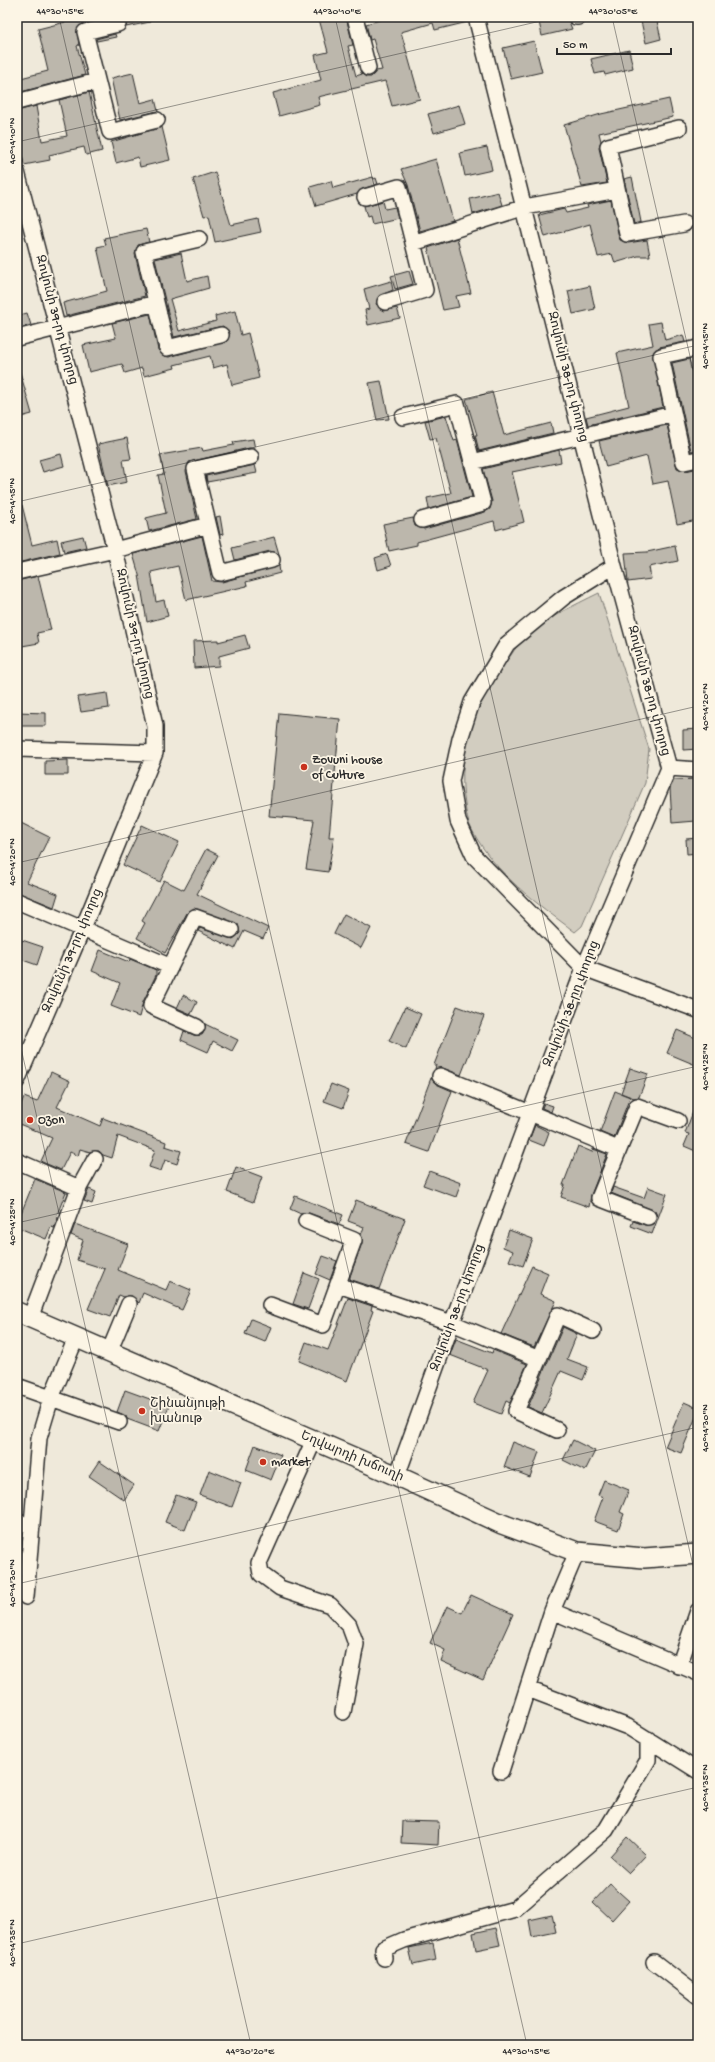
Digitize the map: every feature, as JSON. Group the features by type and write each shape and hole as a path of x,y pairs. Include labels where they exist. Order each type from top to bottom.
{"main road":[{"name":"Եղվարդի խճուղի","path":"24,1315 397,1476 502,1524 577,1552 644,1558 698,1554"}],"street":[{"name":"Զովունի 38-րդ փողոց","path":"397,1476 452,1323 584,968 669,768 614,566 526,207 476,17"},
{"path":"359,18 368,68"},
{"path":"118,24 86,32 110,132 157,120"},
{"path":"17,102 97,81"},
{"path":"679,128 608,146 627,234 684,224"},
{"name":"Զովունի 39-րդ փողոց","path":"17,172 115,550 155,726 155,753 83,928 17,1081"},
{"path":"365,197 399,187 425,290 386,302"},
{"path":"413,243 526,207 617,190"},
{"path":"199,239 144,252 167,348 221,335"},
{"path":"17,338 156,303"},
{"path":"698,348 661,356 684,462 698,460"},
{"path":"404,417 457,404 483,503 422,520"},
{"path":"472,462 673,414"},
{"path":"250,457 195,469 220,573 272,560"},
{"path":"17,572 115,550 208,525"},
{"path":"614,566 564,597 507,644 472,702 460,739 451,781 458,821 474,856 584,968 698,1010"},
{"path":"17,749 155,753"},
{"path":"669,768 698,770"},
{"path":"17,901 170,966"},
{"path":"197,1027 151,1006 195,917 231,930"},
{"path":"440,1076 618,1149"},
{"path":"648,1217 599,1198 637,1106 678,1121"},
{"path":"24,1315 79,1188 95,1159"},
{"path":"17,1161 79,1188"},
{"path":"270,1305 323,1325 354,1240 306,1221"},
{"path":"338,1284 452,1323 539,1359"},
{"path":"109,1352 129,1304"},
{"path":"557,1430 516,1411 558,1315 593,1331"},
{"path":"26,1597 39,1438 51,1398 76,1338"},
{"path":"17,1386 119,1422"},
{"path":"314,1440 259,1563 261,1574 280,1588 330,1605 349,1625 356,1644 343,1712"},
{"path":"17,1522 32,1526"},
{"path":"501,1771 552,1611 577,1552"},
{"path":"552,1611 698,1673"},
{"path":"679,1666 698,1611"},
{"path":"528,1689 628,1727 648,1738 698,1771"},
{"path":"384,1958 383,1949 404,1940 515,1908 520,1904 606,1830 648,1760 648,1738"},
{"path":"654,1962 698,1996"}],"shaded area":[{"path":"599,593 649,749 645,783 582,926 575,932 545,910 518,887 493,861 482,846 468,821 465,807 463,764 472,725 480,706 499,671 519,644 541,624"}],"building":[{"path":"85,17 109,17 83,23 77,29 79,45 77,46 85,75 17,93 17,79 48,71 38,29"},
{"path":"123,17 149,17 150,22 126,27 127,22"},
{"path":"328,17 346,17 353,45 348,46 356,76 362,74 366,77 371,77 376,71 382,70 373,39 370,40 366,24 390,17 467,17 468,22 435,30 433,23 401,32 420,99 392,106 385,81 318,97 320,105 279,116 273,93 321,80 315,55 328,52 319,19"},
{"path":"538,17 567,17 572,29 542,36"},
{"path":"640,17 656,17 661,39 646,43"},
{"path":"115,34 116,37 97,41 96,39"},
{"path":"534,41 542,72 511,79 503,48"},
{"path":"629,50 633,68 605,75 604,72 595,74 591,59"},
{"path":"133,73 140,103 155,99 158,111 120,120 111,78"},
{"path":"89,92 102,151 86,155 84,147 49,155 50,160 24,165 17,123 17,111 36,106 42,141 67,136 59,100"},
{"path":"669,99 673,117 599,133 601,141 599,148 607,183 582,187 564,125 601,114"},
{"path":"459,105 465,124 434,133 428,114"},
{"path":"162,127 170,160 140,167 138,157 116,163 111,142"},
{"path":"487,147 492,170 465,176 460,153"},
{"path":"436,159 453,221 420,231 408,185 401,169"},
{"path":"215,172 231,225 258,219 261,232 215,242 209,215 204,216 193,179"},
{"path":"373,177 374,179 376,178 378,184 362,189 357,194 316,206 310,187 331,181 333,188"},
{"path":"632,177 641,222 634,224 624,179"},
{"path":"498,192 502,205 473,214 470,199"},
{"path":"611,200 620,240 628,243 647,240 650,256 638,256 615,263 612,254 598,257 590,224 545,237 539,215 564,209 566,213 588,208 587,205"},
{"path":"383,201 385,209 395,207 398,218 372,224 370,216 367,217 364,206"},
{"path":"146,229 149,242 138,245 135,254 145,296 66,316 63,303 107,291 97,247 106,245 104,238"},
{"path":"457,238 471,293 456,296 459,307 443,310 428,248"},
{"path":"181,253 187,281 207,276 209,288 170,299 179,331 216,321 215,316 235,311 241,335 248,333 259,378 232,385 227,364 213,368 210,356 174,365 175,368 144,376 142,368 125,373 122,364 89,372 83,345 116,338 112,323 150,314 158,350 164,356 169,357 227,341 230,333 223,326 174,337 155,259"},
{"path":"409,271 413,284 395,289 391,276"},
{"path":"391,281 393,290 379,296 376,304 383,311 397,308 400,318 368,325 365,310 369,309 364,289"},
{"path":"590,286 595,309 573,314 568,291"},
{"path":"27,313 31,325 17,329 17,316"},
{"path":"661,322 665,340 683,335 685,342 659,347 653,353 663,407 588,425 586,417 629,406 617,353 653,345 649,324"},
{"path":"689,359 691,369 698,367 698,450 691,451 672,363"},
{"path":"20,372 32,414 17,418 17,373"},
{"path":"381,381 389,419 377,420 369,383"},
{"path":"492,392 504,435 551,423 553,433 479,451 475,435 477,435 466,399"},
{"path":"446,416 454,441 457,440 472,497 429,509 427,498 451,493 436,438 430,439 425,421"},
{"path":"667,425 677,468 686,471 698,468 698,520 677,524 668,481 653,484 647,456 606,467 599,441"},
{"path":"127,438 131,459 123,460 127,482 108,486 98,444"},
{"path":"253,439 255,449 249,448 189,462 186,471 197,519 149,531 146,518 166,513 158,475 164,474 160,455 202,448 203,451 234,445 233,442"},
{"path":"559,450 561,462 512,472 524,522 496,530 494,521 417,542 417,545 389,551 383,524 413,518 415,526 424,529 485,512 490,509 492,501 483,469"},
{"path":"61,454 64,466 43,472 39,460"},
{"path":"255,465 257,473 207,482 206,476"},
{"path":"17,505 22,505 32,545 57,539 60,553 17,563"},
{"path":"220,516 223,534 220,535 216,517"},
{"path":"83,536 86,547 64,552 61,541"},
{"path":"202,536 212,581 222,582 279,566 280,573 246,582 247,586 186,600 178,566 151,572 156,602 164,600 168,616 147,622 139,575 133,554"},
{"path":"274,537 279,554 270,551 235,560 232,548"},
{"path":"675,546 678,561 649,567 651,579 628,582 625,553 647,552"},
{"path":"387,554 391,566 378,570 375,558"},
{"path":"38,576 51,630 37,633 39,643 22,646 17,625 17,581"},
{"path":"245,635 249,648 219,656 219,666 194,668 193,641 218,640 218,642"},
{"path":"107,693 109,708 81,712 78,697"},
{"path":"17,712 46,713 46,726 17,726"},
{"name":"Zovuni house of Culture","path":"279,713 340,719 329,837 334,837 328,872 306,869 314,820 269,816"},
{"path":"698,729 698,749 683,750 683,730"},
{"path":"68,760 68,775 45,775 45,761"},
{"path":"698,779 698,812 695,812 696,821 672,823 670,788 674,780"},
{"path":"17,821 49,837 27,882 58,894 54,907 17,892"},
{"path":"142,825 179,842 160,882 123,865"},
{"path":"698,838 698,853 687,854 686,839"},
{"path":"206,849 218,855 197,894 268,928 263,939 244,931 235,949 198,931 200,928 233,939 240,933 238,924 194,908 187,913 165,953 137,938 145,923 142,921 164,880 184,890"},
{"path":"344,914 371,928 361,948 334,934"},
{"path":"22,940 43,947 37,965 17,958"},
{"path":"100,950 129,962 130,959 156,970 156,975 143,1002 139,1017 111,1006 120,983 92,971"},
{"path":"183,995 197,1002 191,1014 177,1008"},
{"path":"457,1006 484,1016 461,1075 443,1068 435,1069 436,1065 434,1065"},
{"path":"405,1007 421,1014 406,1049 389,1041"},
{"path":"205,1024 238,1040 232,1051 213,1041 208,1052 181,1040 184,1031 194,1035 202,1035 205,1030"},
{"path":"677,1030 698,1039 698,1066 667,1053"},
{"path":"630,1068 648,1074 639,1097 634,1098 621,1093"},
{"path":"51,1072 70,1081 57,1107 100,1126 103,1118 166,1142 165,1146 181,1151 177,1164 165,1160 161,1171 149,1167 155,1150 118,1136 112,1158 103,1155 99,1151 90,1152 80,1149 78,1156 70,1152 61,1170 42,1162 41,1161 52,1138 17,1123 17,1113 24,1097 37,1102"},
{"path":"431,1078 436,1084 452,1091 429,1152 406,1144"},
{"path":"331,1084 349,1091 343,1108 324,1101"},
{"path":"615,1091 630,1097 614,1138 600,1132"},
{"path":"697,1101 698,1152 684,1146 689,1134 685,1133"},
{"path":"544,1103 553,1106 551,1112 542,1108"},
{"path":"535,1125 549,1132 544,1146 529,1140"},
{"path":"578,1146 592,1152 593,1149 607,1154 591,1195 589,1207 561,1197 565,1185 563,1185"},
{"path":"236,1167 262,1177 253,1202 227,1192"},
{"path":"429,1171 461,1183 456,1197 423,1185"},
{"path":"35,1179 66,1192 56,1217 58,1218 54,1228 51,1227 46,1239 17,1227 17,1223"},
{"path":"613,1187 644,1198 648,1187 667,1194 652,1234 631,1226 633,1221 645,1225 653,1224 657,1216 655,1211 611,1193"},
{"path":"89,1189 96,1192 92,1204 84,1201"},
{"path":"295,1196 343,1215 339,1224 309,1213 301,1214 290,1209"},
{"path":"356,1200 405,1219 379,1289 349,1279 362,1243 361,1235 364,1227 348,1221"},
{"path":"75,1224 128,1244 118,1270 166,1290 170,1281 191,1290 182,1310 143,1293 139,1303 132,1296 124,1297 119,1295 110,1317 88,1309 105,1269 77,1260 83,1240 71,1235"},
{"path":"509,1230 533,1239 523,1266 509,1261 513,1251 503,1247"},
{"path":"323,1256 337,1261 330,1280 316,1274"},
{"path":"532,1266 548,1273 540,1294 556,1301 534,1347 501,1334"},
{"path":"304,1273 319,1279 308,1309 293,1304"},
{"path":"348,1298 372,1306 371,1310 373,1311 347,1381 299,1361 306,1342 328,1350"},
{"path":"251,1319 271,1327 265,1342 245,1334"},
{"path":"563,1327 577,1334 567,1359 588,1367 583,1380 561,1371 542,1413 528,1407"},
{"path":"456,1339 492,1353 493,1350 527,1364 510,1403 506,1401 501,1414 473,1403 488,1370 450,1355"},
{"name":"Շինանյութի խանութ","path":"125,1390 169,1406 159,1431 127,1419 126,1416 117,1412"},
{"path":"684,1402 698,1408 698,1412 681,1453 665,1447"},
{"path":"573,1440 595,1451 585,1471 563,1460"},
{"path":"513,1442 539,1452 530,1477 504,1467"},
{"path":"255,1445 281,1455 271,1480 246,1470"},
{"path":"99,1461 134,1485 124,1500 89,1476"},
{"path":"209,1470 241,1483 232,1507 200,1495"},
{"path":"604,1480 629,1490 620,1512 624,1514 618,1530 594,1521 603,1497 598,1495"},
{"path":"176,1495 196,1502 185,1530 165,1522"},
{"path":"471,1595 513,1614 483,1680 441,1661 445,1650 430,1643 447,1606 462,1613"},
{"path":"402,1821 439,1822 438,1845 401,1843"},
{"path":"627,1837 646,1855 629,1873 610,1856"},
{"path":"610,1884 629,1901 612,1920 593,1902"},
{"path":"552,1915 556,1932 532,1937 529,1920"},
{"path":"496,1928 500,1945 476,1950 473,1933"},
{"path":"433,1943 436,1960 413,1965 409,1948"}],"place":[{"name":"Zovuni house of Culture","path":"304,767"},
{"name":"Ozon","path":"30,1120"},
{"name":"Շինանյութի խանութ","path":"142,1411"},
{"name":"market","path":"263,1462"}]}
